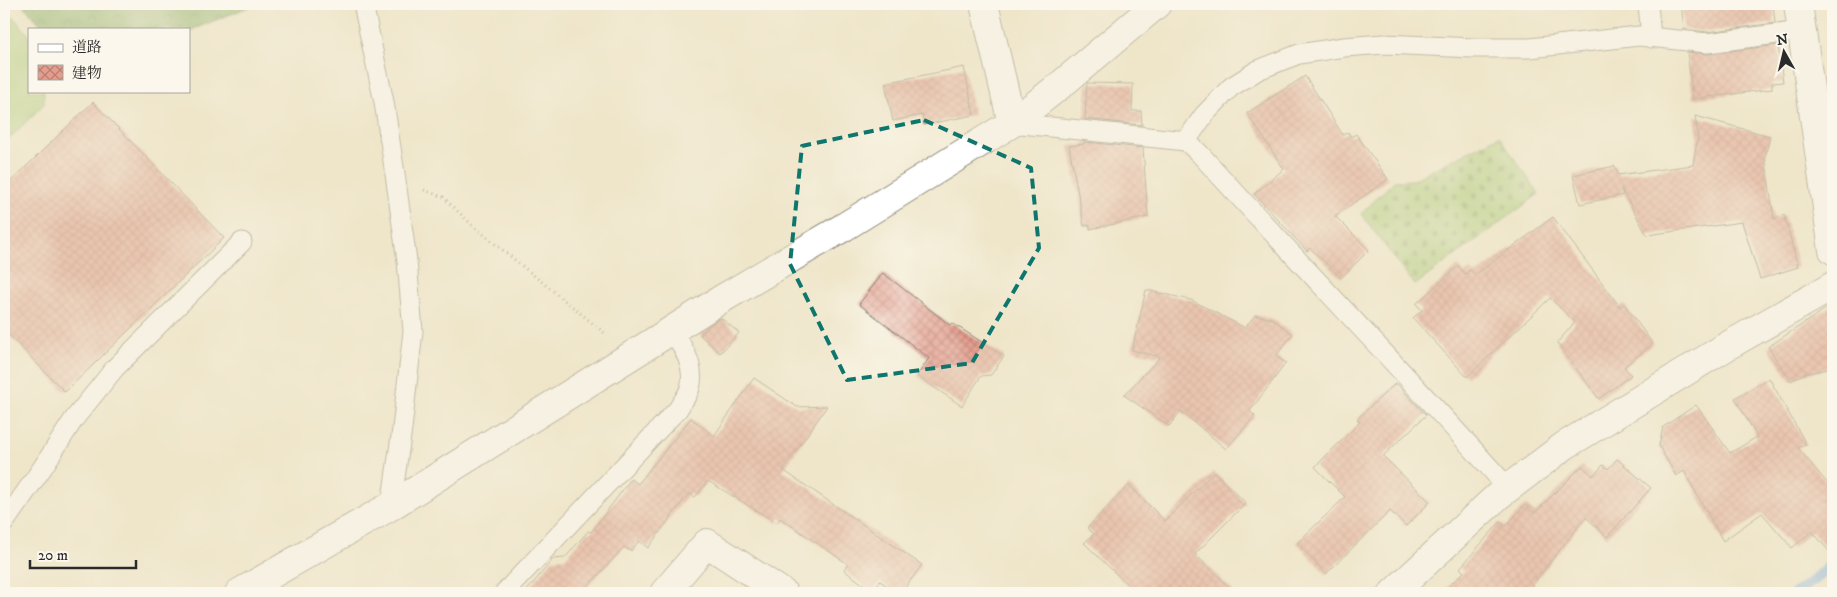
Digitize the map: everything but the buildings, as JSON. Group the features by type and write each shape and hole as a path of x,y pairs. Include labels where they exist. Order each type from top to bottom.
{"street":[{"path":"984,4 1012,123"},
{"path":"239,593 390,506 672,330 1012,123 1157,4"},
{"path":"1798,4 1833,250"},
{"path":"1394,593 1508,488 1564,446 1729,345 1833,286"},
{"path":"664,593 707,543 783,593"}],"lane":[{"path":"363,4 384,102 397,185 407,261 413,331 403,420 390,506"},
{"path":"1648,4 1651,38"},
{"path":"1186,141 1204,115 1231,87 1258,70 1299,54 1344,47 1384,44 1474,48 1530,48 1639,36 1707,44 1802,31"},
{"path":"1012,123 1186,141 1430,400 1508,488"},
{"path":"4,523 74,419 115,368 242,242"},
{"path":"504,593 678,409 690,388 691,372 686,351 672,330"}],"path":[{"path":"397,185 419,187 443,197 472,225 599,328 630,356"}],"highlighted area":[{"path":"924,120 1031,168 1039,248 972,363 847,380 790,264 802,146"}],"green space":[{"path":"22,4 256,4 190,31 190,28 46,28"},
{"path":"4,7 28,34 28,92 44,92 44,104 4,144"},
{"path":"1499,136 1539,194 1415,285 1361,214 1394,181 1413,180"}],"waterway":[{"path":"1795,593 1814,580 1833,562"}]}
